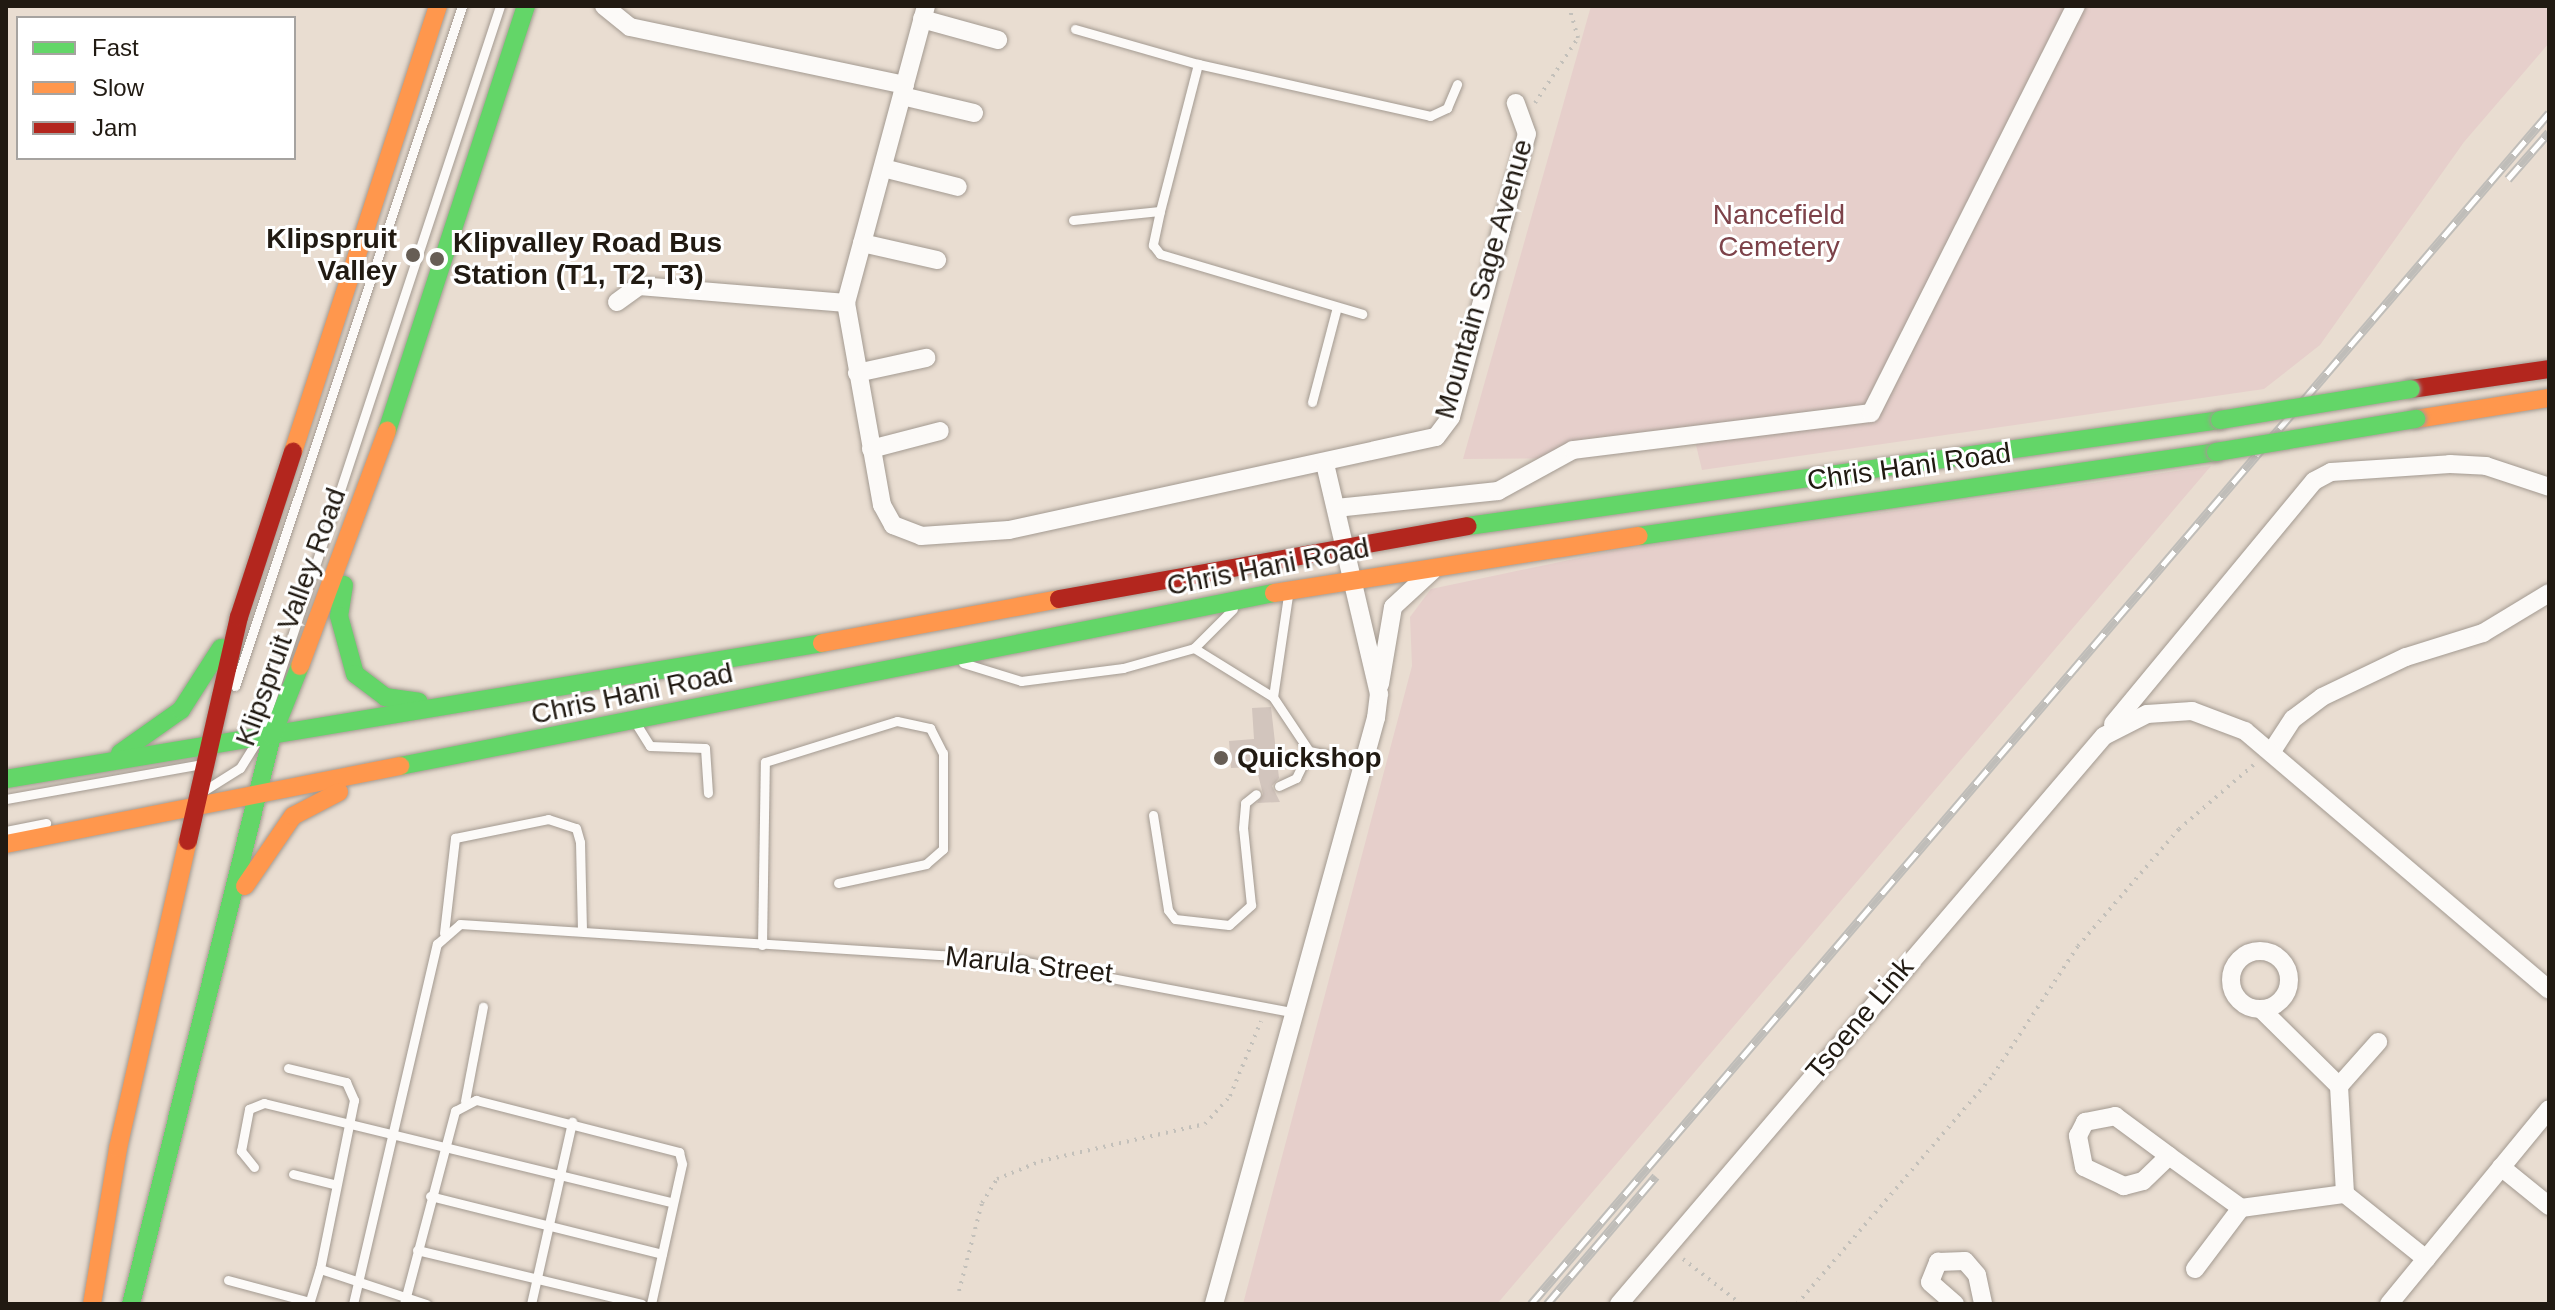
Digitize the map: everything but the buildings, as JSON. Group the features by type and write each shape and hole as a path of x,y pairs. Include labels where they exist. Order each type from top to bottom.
{"main road":[{"name":"Klipspruit Valley Road","path":"92,1304 195,802 210,751 239,617 438,6"},
{"name":"Klipspruit Valley Road","path":"131,1304 181,1085 233,905 258,797 265,738 352,538 526,6"},
{"name":"Chris Hani Road","path":"12,778 111,760 210,751 460,701 871,635 1344,543 2220,420 2549,369"},
{"name":"Chris Hani Road","path":"6,844 38,831 195,802 258,797 383,774 1352,578 2216,452 2549,398"},
{"path":"352,538 339,616 355,674 406,703 460,701"},
{"path":"111,760 181,710 239,617"},
{"path":"233,905 293,816 383,774"}],"street":[{"path":"604,6 630,27 903,91 974,113"},
{"path":"1336,508 1498,491 1573,450 1871,413 2076,6"},
{"path":"940,431 871,449 846,303 924,12 998,40"},
{"name":"Mountain Sage Avenue","path":"871,449 893,525 921,536 1009,530 1423,445 1445,428 1522,155 1521,110"},
{"path":"883,168 958,187"},
{"path":"862,243 937,260"},
{"path":"617,302 639,286 846,303"},
{"path":"857,373 926,358"},
{"path":"1325,464 1379,694"},
{"name":"Tsoene Link","path":"1619,1304 2104,736 2314,481 2331,472 2450,464 2486,466 2549,487"},
{"path":"1214,1304 1292,1012 1366,763 1393,607 1412,582 1446,562"},
{"path":"2549,593 2483,633 2406,657 2322,697 2293,719 2272,751 2549,990"},
{"name":"Tsoene Link","path":"2104,736 2170,710 2214,716 2272,751"},
{"path":"2261,1009 2339,1086 2345,1194"},
{"path":"2339,1086 2378,1042"},
{"path":"2389,1304 2549,1109"},
{"path":"2169,1156 2143,1181 2124,1186 2084,1167 2078,1136 2098,1114 2115,1116 2241,1208 2345,1194 2426,1259"},
{"path":"2501,1167 2549,1206"},
{"path":"2195,1269 2241,1208"},
{"path":"1955,1304 1930,1282 1938,1262 1965,1261 1977,1275 1983,1304"}],"lane":[{"name":"Klipspruit Valley Road","path":"210,751 462,6"},
{"name":"Klipspruit Valley Road","path":"195,802 240,768 265,738 500,6"},
{"path":"1075,29 1198,64 1430,116 1447,108 1457,84"},
{"path":"1198,64 1153,245 1160,254 1362,314"},
{"path":"1073,220 1160,211"},
{"path":"1312,402 1337,307"},
{"path":"1273,697 1288,591"},
{"path":"950,659 1021,681 1123,668 1194,648 1241,601"},
{"path":"1194,648 1273,697 1309,751 1366,763"},
{"path":"762,945 765,762 897,721 930,728 943,753 943,849 926,864 838,883"},
{"path":"635,722 650,746 705,748 708,793"},
{"name":"Chris Hani Road","path":"6,799 210,751"},
{"path":"1279,786 1296,778 1309,751"},
{"path":"1153,815 1168,910 1175,919 1229,925 1251,905 1243,828 1245,803 1256,794"},
{"path":"353,1304 444,933 455,838 548,819 576,828 580,842 582,930"},
{"name":"Chris Hani Road","path":"6,831 38,831"},
{"name":"Marula Street","path":"444,933 476,922 762,945 1016,960 1292,1012"},
{"path":"405,1301 443,1146 465,1101 483,1007"},
{"path":"228,1280 310,1303 320,1269 333,1184 354,1100 346,1082 288,1068"},
{"path":"465,1101 670,1144 682,1164 651,1304"},
{"path":"254,1167 241,1151 256,1105 349,1123 673,1203"},
{"path":"531,1304 572,1122"},
{"path":"293,1174 333,1184"},
{"path":"430,1196 662,1254"},
{"path":"417,1250 642,1304"},
{"path":"320,1269 405,1301 426,1304"}],"path":[{"path":"1521,110 1578,38 1569,6"},
{"path":"1797,1304 1993,1075 2078,946 2179,829 2272,751"},
{"path":"959,1291 982,1203 997,1179 1041,1161 1205,1124 1230,1096 1266,1006"},
{"path":"1668,1247 1741,1304"}],"green space":[{"name":"Nancefield Cemetery","path":"1591,6 2549,6 2549,43 2464,142 2320,345 2264,389 1702,470 1695,441 1581,458 1463,459"},
{"path":"2211,466 1497,1304 1243,1304 1412,666 1410,617 1431,589 1612,551"}],"railway":[{"path":"1531,1304 2549,113"},
{"path":"2508,179 2549,132"},
{"path":"1547,1304 1656,1176"}],"traffic: fast":[{"path":"387,431 526,6"},
{"path":"2220,420 2411,389"},
{"path":"2216,452 2416,419"},
{"path":"1468,526 2220,420"},
{"path":"1639,536 2216,452"},
{"path":"344,585 339,616 355,674 385,697 419,702"},
{"path":"400,766 1274,593"},
{"path":"6,779 822,643"},
{"path":"120,753 181,710 221,648"},
{"path":"131,1304 272,736 300,666"}],"traffic: slow":[{"path":"293,452 438,6"},
{"path":"2416,419 2549,398"},
{"path":"300,666 387,431"},
{"path":"1274,593 1639,536"},
{"path":"822,643 1059,599"},
{"path":"6,844 400,766"},
{"path":"245,886 293,816 339,792"},
{"path":"92,1304 118,1148 188,841"}],"traffic: jam":[{"path":"2411,389 2549,369"},
{"path":"188,841 239,617 293,452"},
{"path":"1059,599 1468,526"}],"place":[{"name":"Klipspruit Valley","path":"413,255"},
{"name":"Klipvalley Road Bus Station (T1, T2, T3)","path":"437,259"},
{"name":"Quickshop","path":"1221,758"}]}
